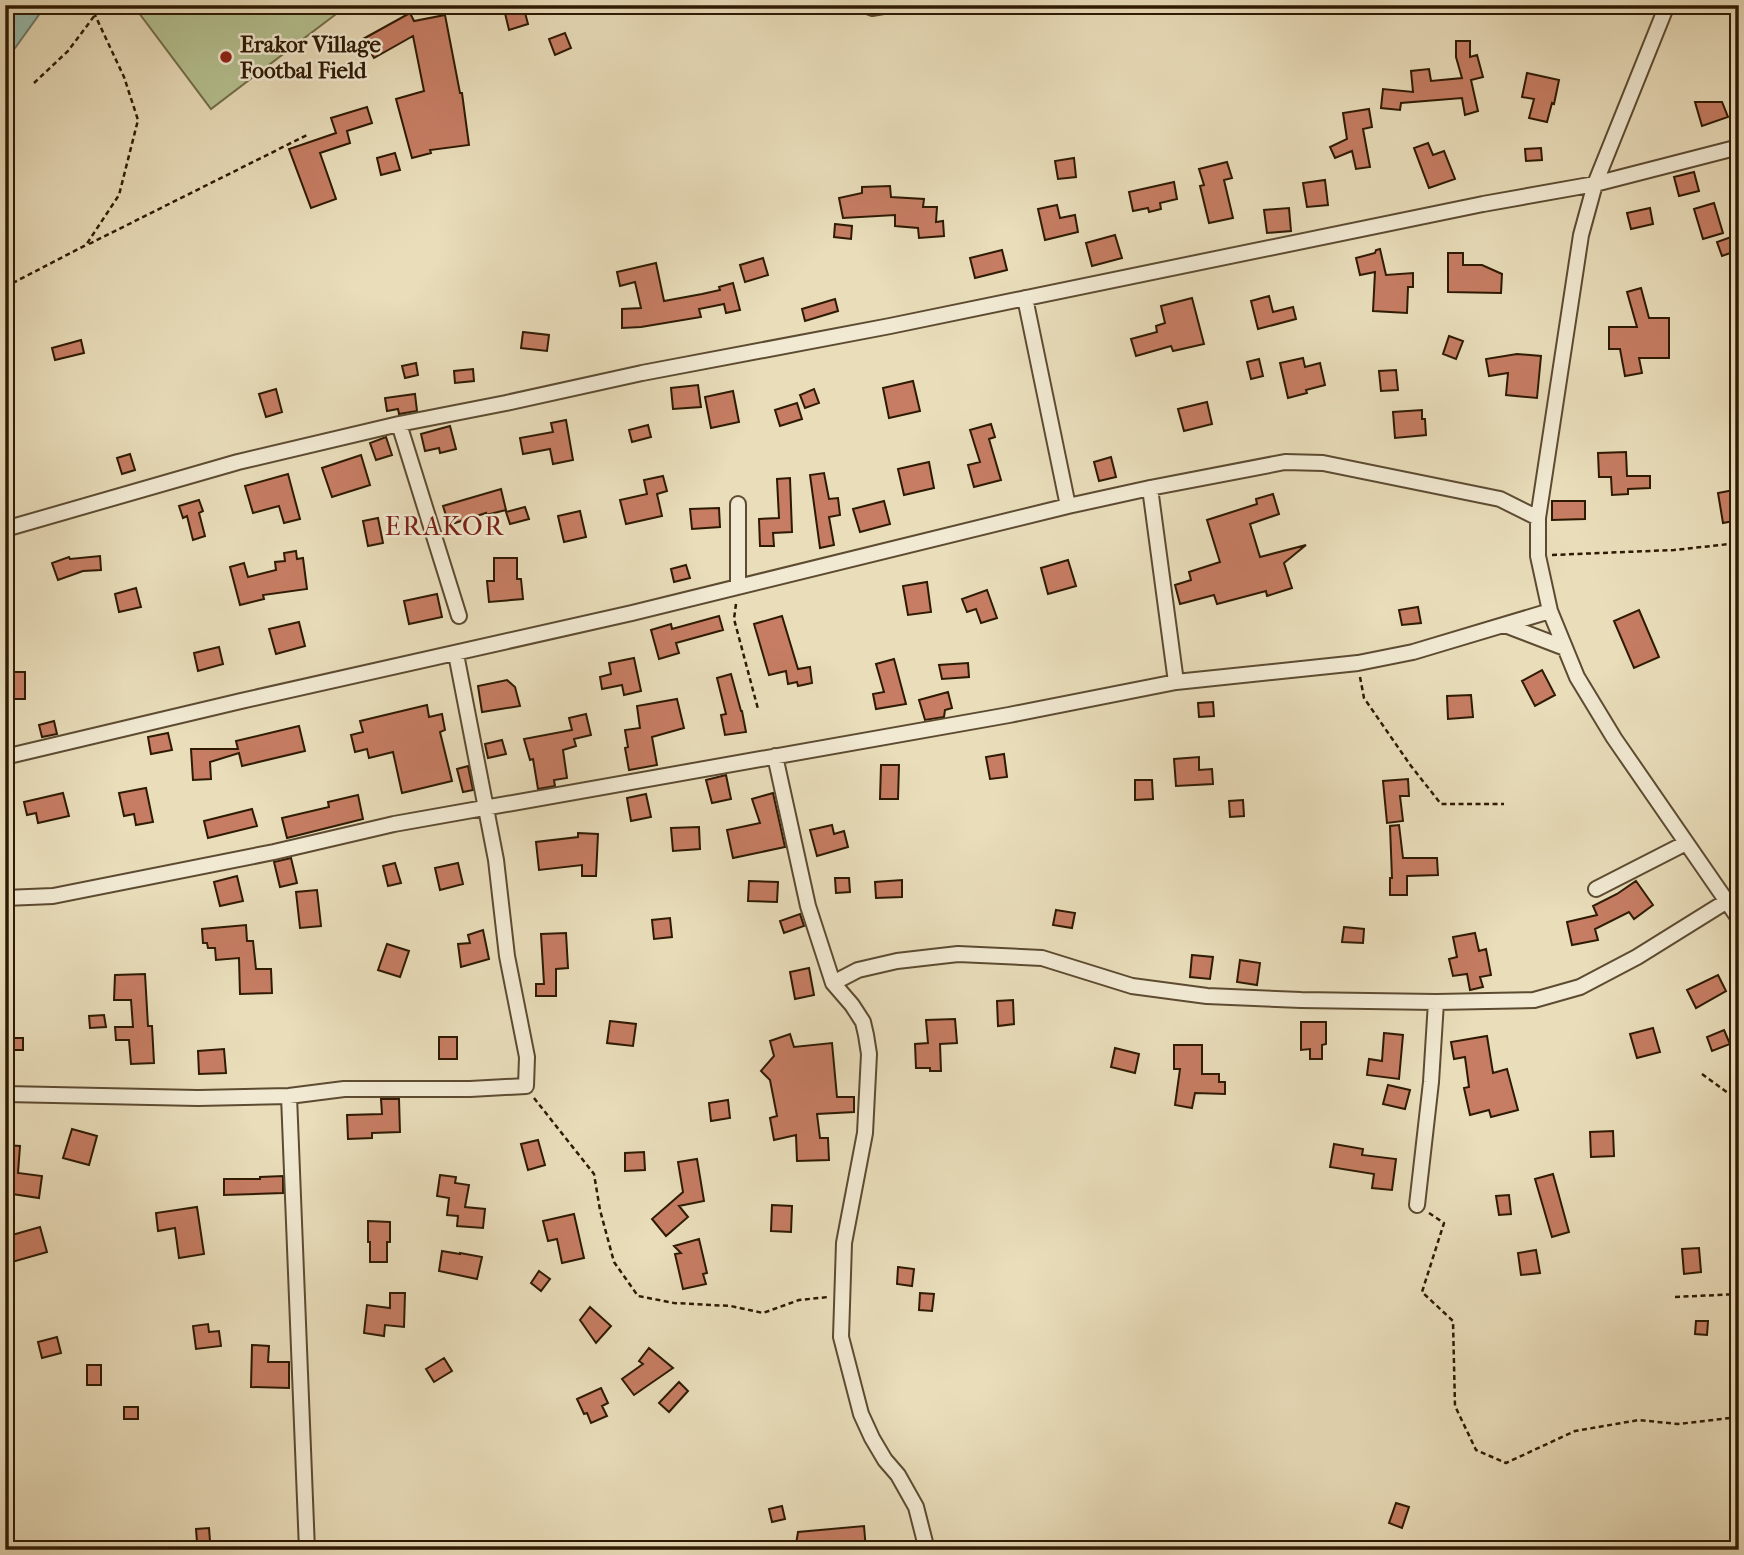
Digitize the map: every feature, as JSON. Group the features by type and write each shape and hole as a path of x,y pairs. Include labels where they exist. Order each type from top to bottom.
{"street":[{"path":"865,5 873,8 890,5"},
{"path":"1667,5 1595,184 1581,236 1538,518 1538,556 1550,611 1577,677 1595,708 1739,919"},
{"path":"5,529 238,462 399,424 1483,204 1595,184 1739,147"},
{"path":"1025,298 1068,506"},
{"path":"399,424 459,616"},
{"path":"5,755 456,654 1068,506 1285,462 1323,463 1500,499 1538,518"},
{"path":"1150,488 1176,682"},
{"path":"738,505 738,587"},
{"path":"5,898 53,896 274,852 394,824 1009,715 1176,682 1358,663 1413,652 1550,611"},
{"path":"1505,625 1565,648"},
{"path":"5,1094 198,1098 289,1096 344,1088 526,1087 527,1057 507,956 496,860 456,654"},
{"path":"775,756 808,906 833,983 863,1022 869,1054 865,1133 844,1243 841,1337 861,1414 885,1460 898,1475 916,1507 927,1550"},
{"path":"1596,889 1686,843"},
{"path":"833,983 858,970 897,961 958,954 1042,958 1132,986 1207,996 1436,1002 1534,1000 1580,987 1637,957 1727,901"},
{"path":"1417,1205 1431,1082 1436,1002"},
{"path":"289,1096 307,1550"}],"path":[{"path":"34,83 68,51 95,15 99,5"},
{"path":"86,245 119,195 138,120 124,77 95,15"},
{"path":"5,287 309,135"},
{"path":"1538,556 1674,550 1739,543"},
{"path":"738,587 734,619 758,709"},
{"path":"1358,663 1364,698 1441,804 1504,804"},
{"path":"1702,1074 1739,1101"},
{"path":"526,1087 594,1174 600,1210 614,1262 638,1296 674,1303 731,1306 762,1313 799,1300 841,1295"},
{"path":"1417,1205 1444,1223 1422,1292 1453,1321 1455,1406 1476,1450 1506,1463 1575,1431 1639,1420 1678,1424 1739,1418"},
{"path":"1675,1297 1739,1294"}],"green space":[{"name":"Erakor Village Footbal Field","path":"133,5 348,5 211,109"}],"water":[{"path":"5,5 46,5 5,62"}],"building":[{"path":"503,5 523,5 528,24 509,30"},
{"path":"410,13 414,21 445,15 462,93 469,145 430,150 431,153 412,158 396,99 424,91 413,36 374,58 363,39"},
{"path":"565,33 571,48 555,55 549,39"},
{"path":"1456,41 1470,41 1470,57 1477,55 1483,77 1471,80 1478,111 1465,115 1462,98 1401,103 1400,110 1381,108 1383,89 1413,92 1411,71 1429,69 1431,81 1462,78 1456,57"},
{"path":"1527,73 1559,80 1547,122 1529,118 1534,99 1522,97"},
{"path":"1695,102 1722,102 1728,117 1702,126"},
{"path":"367,107 372,123 347,131 350,143 320,153 336,199 311,208 289,149 336,133 331,118"},
{"path":"1369,109 1372,127 1363,129 1370,167 1356,169 1352,151 1335,158 1330,147 1347,139 1343,113"},
{"path":"1428,143 1433,155 1444,151 1455,179 1429,188 1414,148"},
{"path":"1541,148 1542,160 1526,161 1525,149"},
{"path":"395,153 400,170 381,175 377,158"},
{"path":"1074,158 1076,177 1058,179 1055,161"},
{"path":"1227,162 1232,178 1224,180 1233,218 1209,223 1200,186 1204,185 1199,169"},
{"path":"1694,172 1699,191 1679,196 1674,177"},
{"path":"1325,180 1328,205 1307,207 1303,183"},
{"path":"1174,182 1177,199 1160,203 1161,209 1149,212 1148,208 1133,211 1129,192"},
{"path":"890,186 891,197 924,199 923,207 937,207 936,222 943,221 944,236 919,238 918,228 895,226 895,215 843,218 839,198 862,193 862,187"},
{"path":"1714,203 1723,233 1703,239 1694,209"},
{"path":"1057,205 1060,218 1075,215 1078,232 1045,240 1038,209"},
{"path":"1289,208 1291,231 1267,233 1264,210"},
{"path":"1650,208 1653,224 1631,229 1627,213"},
{"path":"835,224 852,226 851,239 834,237"},
{"path":"1115,235 1122,258 1092,266 1086,243"},
{"path":"1731,237 1736,251 1722,256 1717,242"},
{"path":"1380,249 1386,275 1413,273 1413,287 1408,287 1407,313 1373,311 1375,272 1360,275 1356,258"},
{"path":"1002,250 1007,270 975,278 970,258"},
{"path":"1448,253 1463,253 1463,265 1482,265 1502,274 1501,293 1448,292"},
{"path":"763,258 768,275 745,282 740,265"},
{"path":"656,263 664,301 720,290 719,287 733,283 740,310 726,313 724,304 699,309 701,317 622,328 622,309 641,308 635,282 620,286 617,272"},
{"path":"1641,288 1649,318 1669,318 1669,358 1639,358 1642,373 1625,376 1620,349 1609,349 1609,327 1637,327 1627,292"},
{"path":"1269,296 1273,312 1293,307 1296,319 1258,329 1251,301"},
{"path":"1192,298 1204,344 1173,351 1171,346 1136,356 1131,339 1157,332 1156,326 1165,323 1161,306"},
{"path":"835,299 838,311 805,321 802,309"},
{"path":"523,332 549,335 547,351 521,348"},
{"path":"1449,336 1463,341 1456,359 1443,354"},
{"path":"81,340 84,353 55,360 52,348"},
{"path":"1517,354 1541,356 1537,398 1506,395 1508,373 1489,376 1486,359"},
{"path":"1303,358 1305,367 1320,363 1325,385 1288,398 1280,363"},
{"path":"1259,359 1263,376 1251,379 1247,362"},
{"path":"416,363 418,375 405,378 402,366"},
{"path":"473,369 474,381 455,383 454,371"},
{"path":"1396,370 1398,390 1381,391 1379,371"},
{"path":"913,381 920,411 889,418 883,388"},
{"path":"698,385 701,407 673,409 671,388"},
{"path":"276,389 282,412 266,417 259,394"},
{"path":"814,389 819,403 805,408 800,395"},
{"path":"733,391 739,422 711,428 705,397"},
{"path":"415,394 417,411 399,414 398,409 387,411 385,398"},
{"path":"1207,402 1212,424 1184,431 1178,409"},
{"path":"797,403 802,419 780,426 775,410"},
{"path":"1422,410 1426,435 1395,438 1393,412"},
{"path":"566,420 573,460 553,464 550,449 523,454 520,438 553,432 551,423"},
{"path":"991,424 995,437 989,439 1001,480 974,487 968,465 980,462 970,430"},
{"path":"648,425 651,437 632,442 629,430"},
{"path":"450,426 456,449 440,453 439,448 425,451 421,434"},
{"path":"386,437 392,455 376,460 370,443"},
{"path":"1626,452 1627,476 1650,476 1650,488 1628,489 1628,494 1612,495 1611,477 1599,477 1598,453"},
{"path":"130,454 135,470 122,474 117,458"},
{"path":"361,455 370,485 332,497 322,468"},
{"path":"1111,457 1116,477 1099,481 1094,462"},
{"path":"929,462 934,488 904,495 898,469"},
{"path":"824,473 829,499 838,498 840,515 829,517 834,545 820,548 810,475"},
{"path":"288,474 300,519 284,523 279,506 253,513 245,486"},
{"path":"663,476 667,491 657,494 662,516 626,524 620,500 647,494 644,480"},
{"path":"790,478 792,532 773,533 774,546 760,546 759,519 779,518 777,479"},
{"path":"501,489 506,510 486,513 449,525 443,506"},
{"path":"1739,489 1739,520 1723,523 1718,493"},
{"path":"1273,494 1279,514 1250,524 1260,557 1306,545 1284,563 1292,588 1267,596 1266,591 1217,604 1214,595 1180,604 1175,585 1191,580 1189,572 1220,562 1207,520 1257,504 1256,499"},
{"path":"199,500 203,511 199,513 205,536 193,540 187,516 183,518 179,506"},
{"path":"884,501 890,524 860,532 853,509"},
{"path":"1552,501 1585,501 1585,519 1552,520"},
{"path":"525,507 529,519 510,524 506,512"},
{"path":"719,508 720,527 692,529 690,509"},
{"path":"580,511 586,537 564,542 558,516"},
{"path":"378,518 383,543 368,546 363,521"},
{"path":"296,551 297,559 303,558 307,589 263,595 264,599 240,605 230,567 244,563 248,577 276,570 275,562 285,561 284,553"},
{"path":"100,556 101,570 83,571 58,580 52,563 69,557"},
{"path":"494,558 517,558 517,579 521,579 523,599 489,602 487,581 494,581"},
{"path":"1068,560 1076,586 1048,594 1041,568"},
{"path":"686,565 690,578 674,582 671,569"},
{"path":"927,582 931,612 908,615 903,586"},
{"path":"136,588 141,607 119,612 115,594"},
{"path":"987,590 997,618 981,623 976,609 967,612 962,599"},
{"path":"437,594 442,617 409,624 404,601"},
{"path":"1418,607 1421,623 1402,625 1399,610"},
{"path":"1639,610 1659,657 1634,668 1614,621"},
{"path":"719,616 723,630 676,643 679,653 659,659 651,630 671,624 672,629"},
{"path":"782,616 798,669 810,667 812,683 798,686 797,682 788,684 786,671 769,675 754,624"},
{"path":"299,622 305,646 276,654 269,629"},
{"path":"219,647 223,664 198,671 194,653"},
{"path":"634,658 641,691 624,695 622,685 602,689 600,677 611,674 609,663"},
{"path":"894,659 906,704 876,709 873,694 884,692 876,664"},
{"path":"968,663 969,677 942,679 939,665"},
{"path":"1542,670 1555,695 1535,706 1522,681"},
{"path":"5,672 25,672 25,699 5,699"},
{"path":"731,674 746,732 725,735 721,715 726,714 717,678"},
{"path":"507,680 515,687 520,706 482,712 478,686"},
{"path":"948,692 952,708 945,710 944,717 925,720 919,700"},
{"path":"1471,695 1473,717 1448,719 1447,696"},
{"path":"677,699 684,728 652,737 657,765 629,770 625,730 640,728 637,706"},
{"path":"1213,702 1214,716 1199,717 1198,703"},
{"path":"427,705 429,717 442,714 445,730 440,732 452,781 402,793 393,752 369,758 367,749 355,752 351,735 363,732 360,721"},
{"path":"586,714 591,735 574,739 576,746 563,750 567,778 554,780 555,786 538,789 533,759 530,760 524,739 572,730 569,718"},
{"path":"54,721 57,734 42,737 39,725"},
{"path":"299,726 305,751 242,766 239,753 210,762 211,779 193,780 191,749 238,749 236,741"},
{"path":"168,733 172,750 151,754 148,737"},
{"path":"502,740 506,754 488,758 485,744"},
{"path":"1004,754 1007,777 990,779 986,757"},
{"path":"1199,757 1199,770 1212,769 1213,784 1176,786 1174,759"},
{"path":"881,765 899,765 898,799 880,799"},
{"path":"468,766 473,790 463,792 457,769"},
{"path":"726,775 731,799 712,803 706,780"},
{"path":"1408,779 1409,796 1400,796 1403,821 1387,823 1383,781"},
{"path":"1135,780 1152,780 1153,799 1135,800"},
{"path":"146,788 153,822 136,825 134,814 124,816 119,793"},
{"path":"63,793 69,816 38,823 36,813 27,815 24,802"},
{"path":"773,793 785,847 733,858 727,830 760,823 752,799"},
{"path":"646,794 651,817 631,821 627,798"},
{"path":"358,795 363,819 287,838 282,818 329,807 328,802"},
{"path":"1243,800 1244,816 1230,817 1229,801"},
{"path":"252,809 257,826 208,838 204,821"},
{"path":"832,825 834,834 844,831 848,847 817,856 810,830"},
{"path":"1399,825 1403,858 1437,858 1438,875 1407,876 1407,895 1390,895 1390,826"},
{"path":"699,827 700,849 673,851 671,828"},
{"path":"578,833 598,834 596,876 582,876 582,865 539,870 536,842 578,837"},
{"path":"291,858 297,883 280,887 274,862"},
{"path":"395,863 401,883 388,886 383,866"},
{"path":"458,863 463,884 440,890 435,868"},
{"path":"237,876 243,901 220,906 214,882"},
{"path":"835,878 849,878 850,892 836,893"},
{"path":"902,880 902,897 876,898 875,882"},
{"path":"749,881 778,882 777,902 748,901"},
{"path":"1636,881 1653,905 1634,919 1629,912 1595,929 1598,940 1572,945 1567,922 1597,915 1593,906"},
{"path":"317,890 321,926 300,928 296,892"},
{"path":"1056,910 1075,913 1072,928 1053,925"},
{"path":"800,914 804,926 784,933 780,921"},
{"path":"670,918 672,937 654,939 652,920"},
{"path":"246,925 247,941 253,941 256,969 271,969 272,993 240,994 239,958 216,960 215,948 208,948 207,943 203,943 202,929"},
{"path":"1344,927 1364,929 1363,943 1342,942"},
{"path":"483,930 489,959 461,967 458,944 470,943 468,935"},
{"path":"566,933 568,968 556,969 556,996 536,996 536,984 544,984 541,934"},
{"path":"1475,933 1479,951 1486,949 1491,975 1480,977 1483,987 1470,990 1467,974 1453,976 1449,959 1457,957 1453,937"},
{"path":"387,944 409,951 400,977 378,970"},
{"path":"1192,955 1213,957 1210,979 1190,977"},
{"path":"1240,960 1260,963 1257,985 1237,982"},
{"path":"809,968 814,995 795,999 790,972"},
{"path":"145,974 148,1026 152,1026 154,1063 131,1064 129,1040 116,1040 115,1027 133,1027 131,1000 114,1000 115,975"},
{"path":"1718,975 1726,991 1696,1008 1687,990"},
{"path":"1013,1000 1014,1024 998,1026 997,1001"},
{"path":"104,1015 106,1027 90,1028 89,1016"},
{"path":"955,1019 957,1043 940,1044 941,1071 916,1068 915,1044 928,1043 926,1020"},
{"path":"610,1021 636,1024 633,1046 607,1043"},
{"path":"1301,1022 1326,1022 1326,1044 1322,1045 1322,1059 1310,1059 1310,1049 1301,1050"},
{"path":"1653,1028 1660,1052 1637,1058 1630,1034"},
{"path":"1724,1030 1730,1044 1712,1051 1707,1037"},
{"path":"1384,1033 1403,1035 1399,1079 1367,1075 1369,1059 1382,1061"},
{"path":"790,1034 794,1047 832,1043 837,1097 854,1097 854,1112 817,1114 820,1138 828,1138 829,1160 797,1161 796,1135 774,1140 770,1118 777,1116 770,1080 761,1071 774,1056 770,1041"},
{"path":"1487,1036 1493,1073 1507,1069 1518,1110 1491,1117 1489,1110 1470,1115 1464,1088 1469,1087 1465,1057 1454,1059 1451,1042"},
{"path":"439,1037 457,1037 457,1059 439,1059"},
{"path":"9,1038 23,1038 23,1050 8,1050"},
{"path":"1174,1045 1202,1045 1202,1074 1219,1074 1219,1082 1225,1082 1225,1094 1195,1093 1192,1108 1175,1105 1180,1069 1174,1069"},
{"path":"1115,1048 1139,1054 1135,1073 1111,1067"},
{"path":"224,1049 226,1073 199,1074 198,1051"},
{"path":"1388,1085 1410,1090 1405,1109 1383,1104"},
{"path":"381,1099 399,1099 400,1132 372,1133 372,1138 348,1139 347,1115 382,1114"},
{"path":"728,1100 730,1118 711,1121 709,1103"},
{"path":"72,1129 97,1136 89,1165 63,1158"},
{"path":"1613,1131 1614,1156 1591,1157 1590,1132"},
{"path":"538,1140 545,1165 528,1170 521,1144"},
{"path":"1334,1144 1363,1149 1362,1155 1396,1159 1392,1190 1372,1188 1374,1174 1330,1167"},
{"path":"5,1145 20,1146 18,1173 42,1176 39,1198 5,1193"},
{"path":"644,1152 645,1170 625,1171 625,1153"},
{"path":"697,1159 704,1201 679,1206 688,1217 666,1236 652,1219 683,1192 678,1162"},
{"path":"1553,1174 1569,1232 1552,1237 1535,1179"},
{"path":"440,1175 456,1177 455,1183 469,1185 465,1207 485,1209 483,1228 457,1226 458,1216 447,1215 449,1198 437,1196"},
{"path":"283,1176 283,1193 224,1195 224,1179"},
{"path":"1509,1195 1511,1214 1499,1215 1496,1196"},
{"path":"772,1205 792,1206 791,1232 771,1231"},
{"path":"197,1207 204,1254 179,1258 175,1228 158,1231 156,1213"},
{"path":"574,1214 584,1258 562,1263 557,1239 548,1241 543,1221"},
{"path":"368,1221 390,1222 387,1262 370,1262"},
{"path":"40,1227 47,1252 5,1264 5,1237"},
{"path":"699,1239 707,1273 703,1274 706,1284 683,1289 675,1254 681,1253 674,1246"},
{"path":"1699,1248 1701,1272 1684,1274 1682,1249"},
{"path":"1536,1250 1540,1273 1521,1275 1518,1253"},
{"path":"442,1251 482,1257 477,1279 439,1271"},
{"path":"898,1267 914,1269 912,1286 897,1284"},
{"path":"539,1271 550,1279 541,1291 531,1283"},
{"path":"390,1293 405,1293 404,1327 385,1325 384,1336 364,1333 367,1305 390,1308"},
{"path":"920,1293 934,1294 932,1311 919,1310"},
{"path":"590,1307 611,1326 596,1343 580,1320"},
{"path":"1696,1321 1708,1321 1707,1335 1695,1334"},
{"path":"208,1324 209,1332 219,1331 221,1346 196,1349 193,1326"},
{"path":"57,1337 61,1353 42,1358 38,1342"},
{"path":"252,1345 269,1346 268,1362 289,1362 289,1388 251,1387"},
{"path":"649,1348 673,1368 634,1395 622,1379 643,1364 639,1361"},
{"path":"444,1358 452,1371 434,1382 426,1369"},
{"path":"87,1365 101,1365 101,1385 87,1385"},
{"path":"679,1382 688,1391 669,1412 659,1403"},
{"path":"601,1388 608,1403 602,1406 607,1416 591,1423 577,1399"},
{"path":"124,1407 138,1407 138,1419 124,1419"},
{"path":"1396,1503 1409,1507 1402,1528 1389,1523"},
{"path":"782,1506 785,1519 772,1522 769,1509"},
{"path":"864,1526 866,1550 814,1550 796,1544 798,1532"},
{"path":"209,1528 210,1541 197,1542 196,1529"}],"place":[{"name":"Erakor Village Footbal Field","path":"226,57"}],"district":[{"name":"ERAKOR","path":"445,526"}]}
